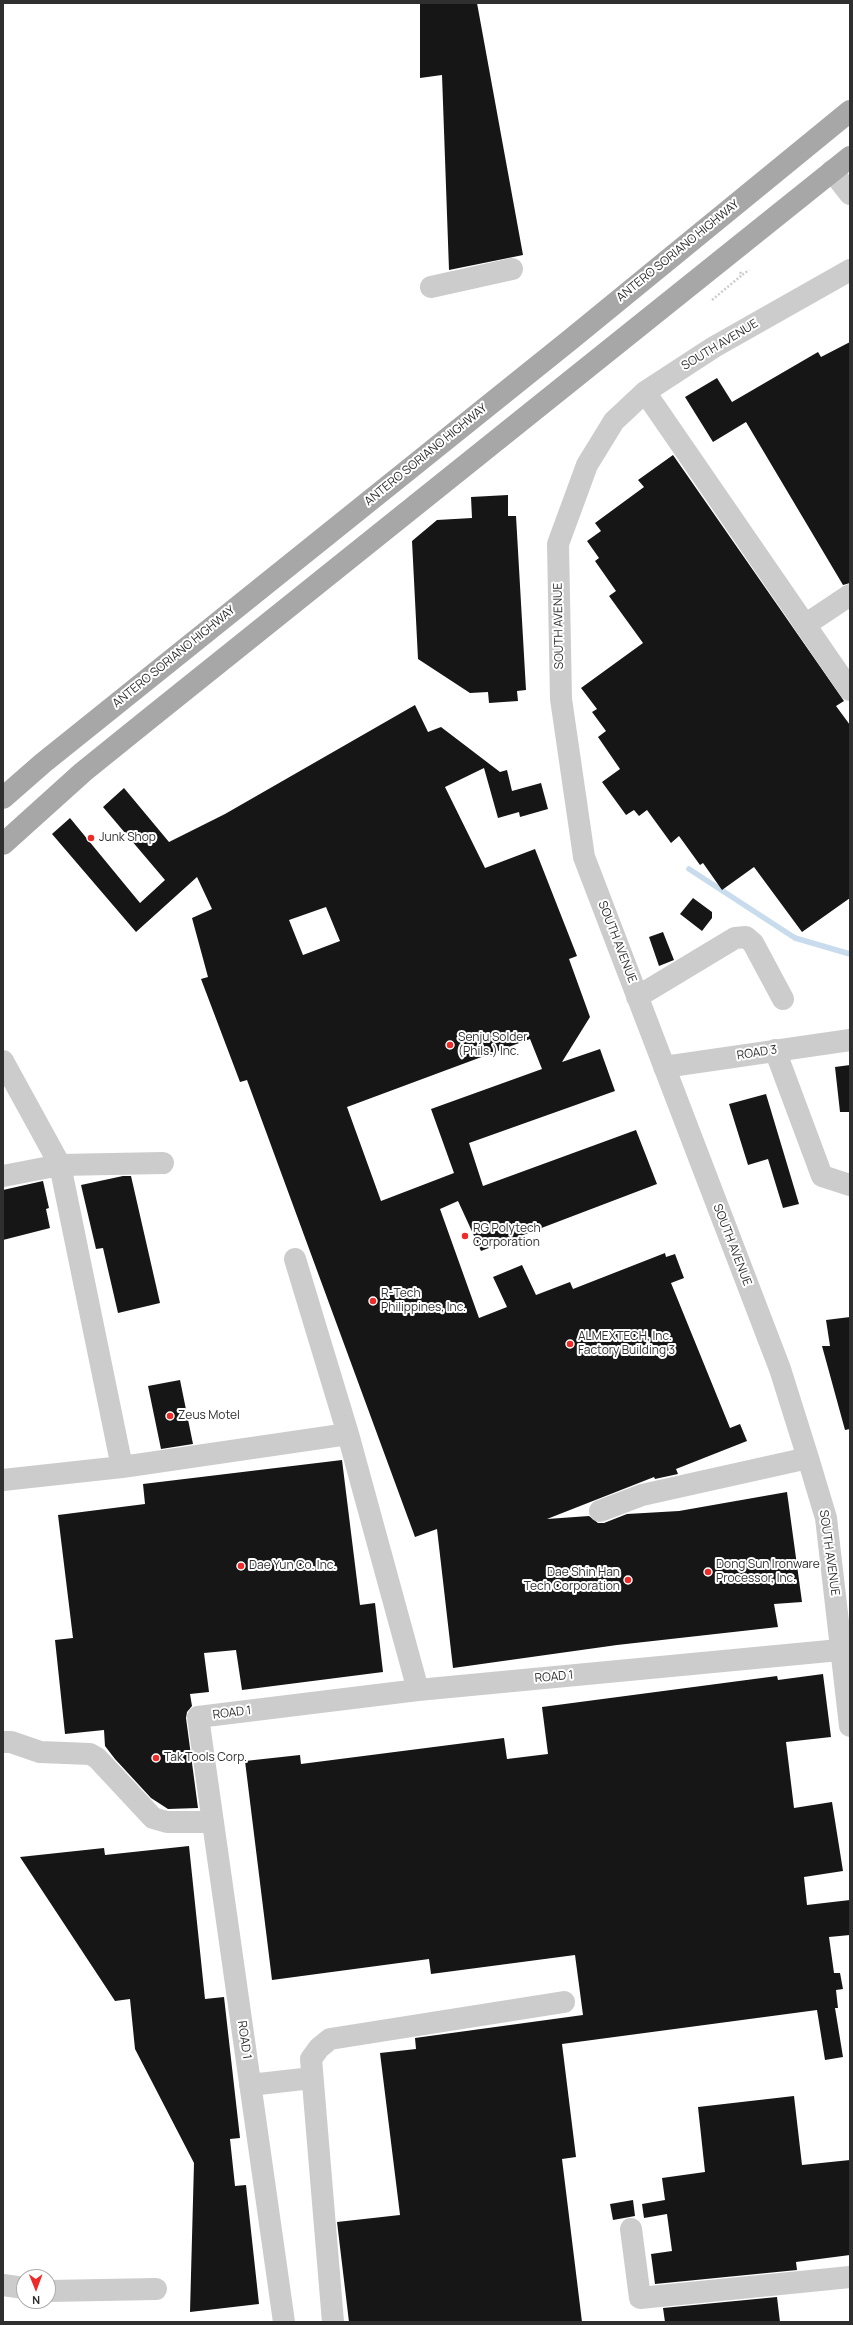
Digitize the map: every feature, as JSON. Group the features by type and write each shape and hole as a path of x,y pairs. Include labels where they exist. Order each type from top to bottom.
{"main road":[{"name":"ANTERO SORIANO HIGHWAY","path":"3,798 55,753 570,340 850,111"},
{"path":"3,844 83,772 132,732 850,157"}],"street":[{"path":"832,171 850,194"},
{"path":"431,287 512,268"},
{"name":"SOUTH AVENUE","path":"850,270 714,346 645,392 614,421 587,465 558,544 561,699 584,857 780,1369 808,1458 826,1518 846,1649 850,1726"},
{"path":"645,392 850,690"},
{"path":"805,625 850,595"},
{"path":"638,997 735,938 746,937 753,943 783,1000"},
{"name":"ROAD 3","path":"664,1068 775,1050 850,1040"},
{"path":"775,1050 822,1176 850,1185"},
{"path":"3,1061 60,1165 122,1467"},
{"path":"3,1176 60,1165 163,1163"},
{"path":"295,1259 348,1434 418,1690"},
{"path":"3,1480 122,1467 348,1434"},
{"path":"600,1511 642,1495 808,1458"},
{"name":"ROAD 1","path":"284,2322 198,1717 418,1690 846,1649"},
{"path":"3,1742 11,1742 40,1752 90,1754 97,1758 153,1818 166,1822 213,1822"},
{"path":"333,2322 311,2059 319,2048 330,2039 564,2002"},
{"path":"250,2085 312,2078"},
{"path":"631,2229 640,2298 850,2276"},
{"path":"3,2285 16,2287"},
{"path":"56,2291 156,2289"}],"path":[{"path":"712,300 742,275"}],"building":[{"path":"420,3 477,3 523,255 449,270 442,75 420,78"},
{"path":"850,342 850,583 843,585 746,422 713,442 685,397 717,378 732,402 818,352 821,357"},
{"path":"673,455 844,701 836,706 850,725 850,898 802,932 754,867 722,890 703,863 700,865 679,836 671,843 647,810 639,816 634,810 626,815 602,782 620,769 598,737 606,731 592,712 597,709 581,688 643,643 609,596 616,591 595,561 599,558 587,541 601,531 595,523 644,487 638,480"},
{"path":"508,495 508,516 516,516 526,690 517,691 518,701 489,703 488,692 470,693 418,659 412,541 437,520 472,518 471,497"},
{"path":"415,705 428,732 441,727 500,772 507,770 512,791 541,783 548,809 520,817 519,812 498,818 484,768 445,787 485,868 535,849 577,956 569,959 590,1017 562,1062 600,1049 615,1091 469,1143 483,1186 636,1130 657,1184 481,1251 458,1201 440,1209 479,1318 507,1307 493,1277 522,1265 536,1295 570,1282 573,1289 665,1253 666,1257 675,1254 684,1278 671,1283 730,1428 740,1424 747,1441 676,1469 678,1474 655,1479 654,1477 547,1519 589,1516 598,1523 604,1523 627,1514 679,1511 787,1492 802,1602 774,1604 778,1627 617,1645 453,1668 437,1529 415,1537 247,1080 240,1082 201,979 208,977 192,918 212,909 197,877 136,932 52,834 70,818 140,903 165,880 103,807 124,788 169,842 225,814","holes":["326,907 340,941 303,955 289,920","530,1039 542,1069 431,1109 454,1173 381,1201 347,1107"]},
{"path":"693,898 712,912 712,918 702,931 680,914"},
{"path":"663,932 674,960 659,966 649,937"},
{"path":"850,1065 850,1112 840,1112 835,1067"},
{"path":"766,1094 799,1204 783,1208 768,1159 748,1165 729,1104"},
{"path":"123,1176 131,1176 160,1303 118,1313 103,1248 96,1249 81,1185"},
{"path":"43,1181 49,1208 46,1209 50,1228 3,1240 3,1190"},
{"path":"850,1317 850,1429 845,1430 822,1346 830,1346 826,1320"},
{"name":"Zeus Motel","path":"180,1380 193,1444 161,1449 148,1386"},
{"path":"342,1460 360,1605 375,1603 383,1672 242,1690 236,1650 204,1653 209,1692 190,1694 192,1706 187,1712 186,1718 198,1808 168,1809 151,1798 115,1759 105,1746 104,1730 65,1734 55,1640 73,1638 58,1515 145,1504 143,1484"},
{"path":"823,1674 831,1737 786,1742 794,1808 832,1802 843,1871 804,1877 807,1905 850,1900 850,1935 829,1937 834,1973 840,1973 843,1989 836,1990 838,2008 835,2008 843,2057 825,2060 817,2010 562,2044 576,2157 562,2159 582,2322 349,2322 337,2222 400,2215 380,2053 416,2049 415,2038 583,2015 575,1955 431,1974 429,1959 272,1980 245,1761 300,1755 301,1764 504,1738 507,1759 548,1754 542,1707 777,1676 778,1680"},
{"path":"189,1846 205,1999 224,1997 240,2138 230,2139 235,2186 246,2185 259,2304 190,2312 194,2163 135,2049 130,1999 115,2001 20,1857 104,1848 105,1855"},
{"path":"794,2096 802,2165 850,2160 850,2255 796,2262 797,2270 655,2284 651,2254 672,2251 667,2214 644,2218 642,2204 665,2200 662,2178 705,2172 698,2107"},
{"path":"633,2200 635,2216 613,2220 610,2204"},
{"path":"777,2297 780,2322 665,2322 663,2308"}],"waterway":[{"path":"689,869 795,938 850,954"}],"place":[{"name":"Junk Shop","path":"91,838"},
{"name":"Senju Solder (Phils.) Inc.","path":"450,1045"},
{"name":"RG Polytech Corporation","path":"465,1236"},
{"name":"R-Tech Philippines, Inc.","path":"373,1301"},
{"name":"ALMEXTECH, Inc. Factory Building 3","path":"570,1344"},
{"name":"Zeus Motel","path":"170,1416"},
{"name":"Dae Yun Co. Inc.","path":"241,1566"},
{"name":"Dong Sun Ironware Processor, Inc.","path":"708,1572"},
{"name":"Dae Shin Han Tech Corporation","path":"628,1580"},
{"name":"Tak Tools Corp.","path":"156,1758"}]}
